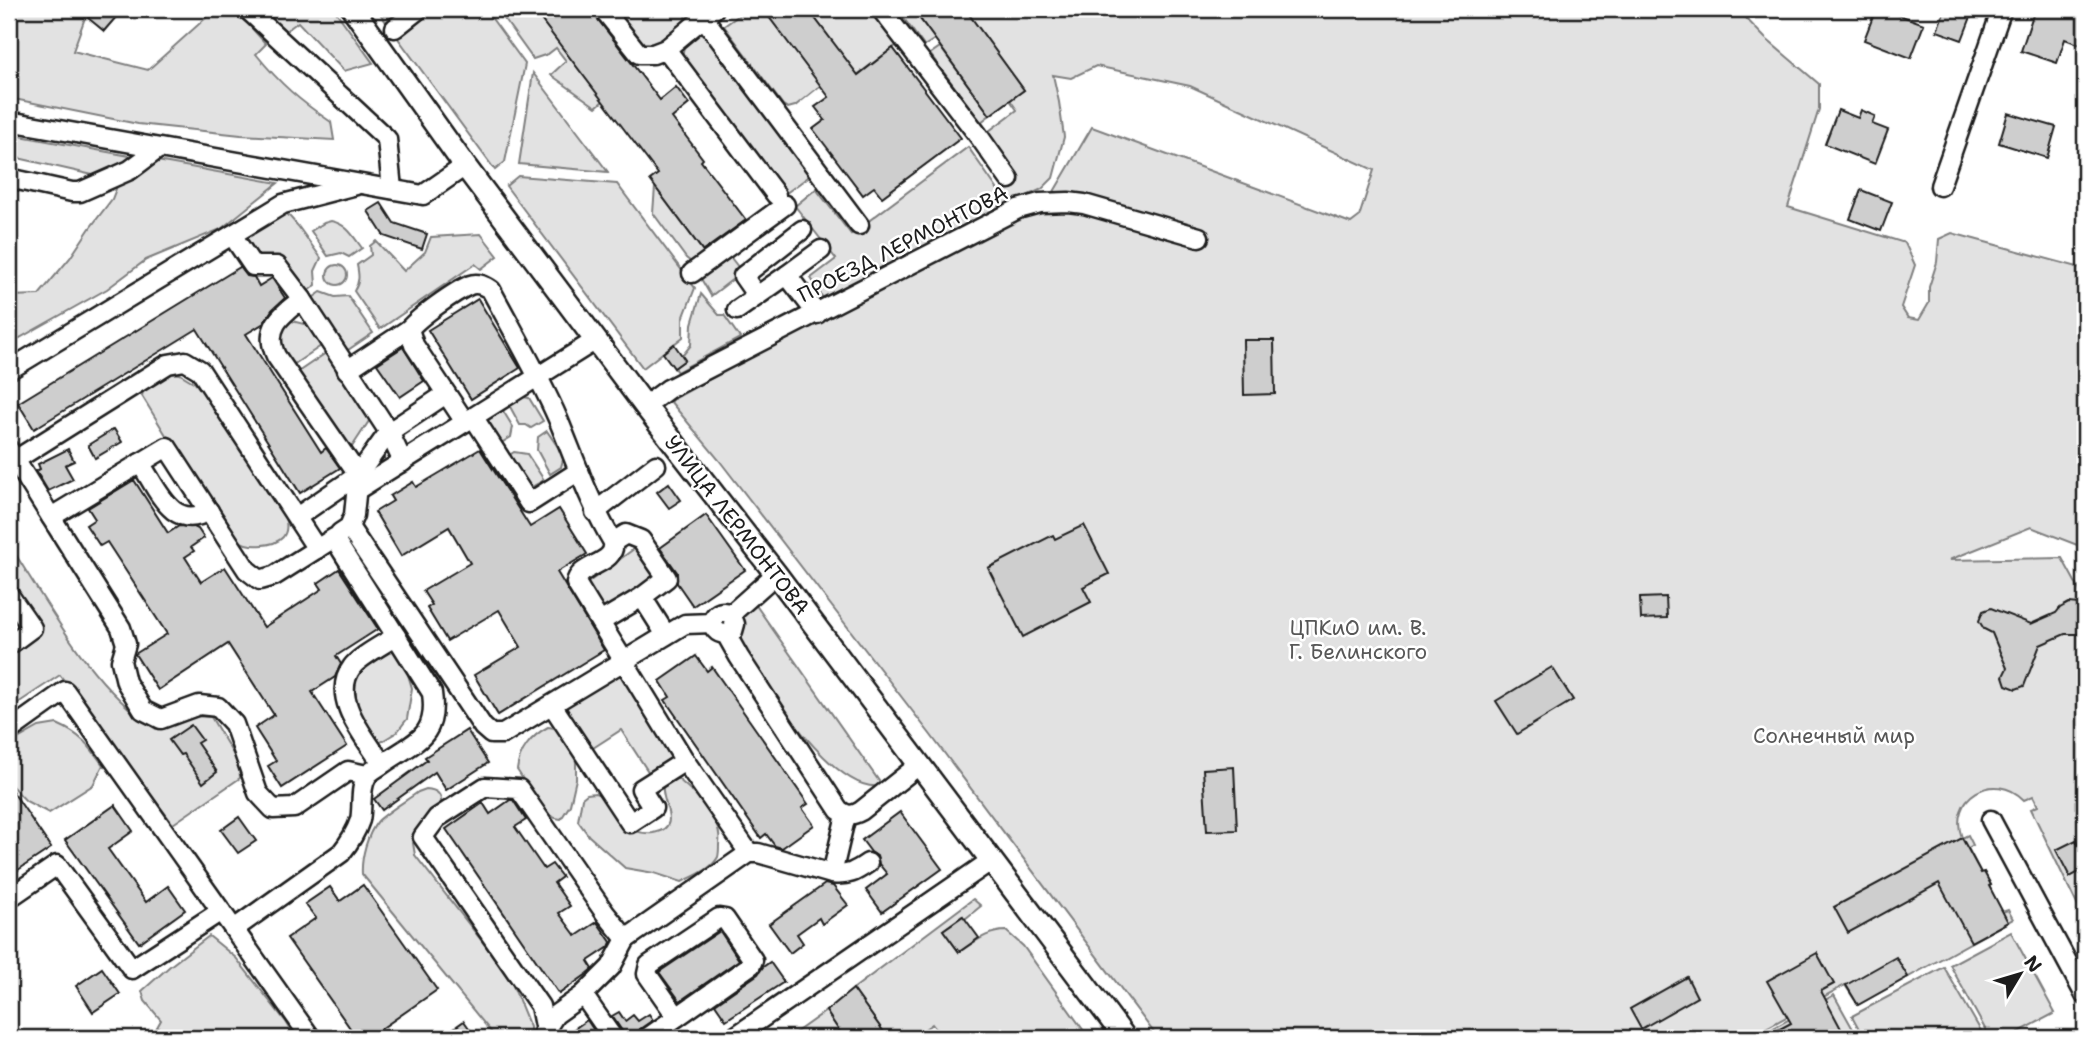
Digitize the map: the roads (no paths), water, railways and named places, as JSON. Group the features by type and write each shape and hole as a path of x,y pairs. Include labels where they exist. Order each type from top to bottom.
{"main road":[{"name":"УЛИЦА ЛЕРМОНТОВА","path":"353,9 465,166 645,406 667,457 776,574 1125,1038"}],"street":[{"path":"247,9 387,139 392,189"},
{"path":"395,28 419,9"},
{"path":"603,9 639,54 653,54 666,49 705,11 859,225"},
{"path":"881,9 1009,179"},
{"path":"1940,187 2002,9"},
{"path":"666,49 780,200 692,273"},
{"path":"9,121 423,195 465,166"},
{"path":"9,178 80,192 130,170 158,149"},
{"path":"9,370 283,204 363,184"},
{"name":"ПРОЕЗД ЛЕРМОНТОВА","path":"645,406 668,389 1029,205 1068,202 1084,204 1199,237"},
{"path":"757,296 743,276 802,230"},
{"path":"232,235 253,266 277,266 302,299 389,432 403,462"},
{"path":"737,310 821,250"},
{"path":"787,275 817,314"},
{"path":"347,370 409,329 418,318 472,284 483,284 491,290 557,417 595,512 613,542 611,554 579,574 576,580 685,761 749,853"},
{"path":"302,299 276,323 270,343 358,482"},
{"path":"409,329 414,345 446,394 469,420 529,503 579,471"},
{"path":"297,517 358,482 403,462 596,340"},
{"path":"322,546 297,517 200,370 185,362 168,364 12,455 121,628 126,644 121,661 126,682 143,710 162,719 199,705 218,707 234,724 258,793 273,808 294,807 348,771 367,775"},
{"path":"322,546 349,527 354,515 358,482 389,432 446,394"},
{"path":"51,517 167,447 247,570 260,580 274,576 334,538 432,693 434,711 430,727 419,739 367,775 362,792 360,819 351,840 341,853 234,929"},
{"path":"595,512 667,457"},
{"path":"140,463 171,510 181,517 196,518 209,511"},
{"path":"349,527 491,734 503,734 685,624 735,627 731,614 776,574"},
{"path":"600,622 642,597 667,578 641,540 626,534 613,542"},
{"path":"9,595 32,628 9,645"},
{"path":"642,597 666,635"},
{"path":"719,628 839,810 846,815 861,811 920,764"},
{"path":"382,764 347,708 343,692 346,678 353,666 396,636"},
{"path":"9,731 65,691 312,1038"},
{"path":"551,705 629,824 653,808 641,789 685,761"},
{"path":"543,1035 540,1006 423,837 437,818 485,787 519,789 626,939"},
{"path":"832,874 846,815"},
{"path":"1991,820 2085,995"},
{"path":"543,1035 555,1015 583,995 611,967 626,939 749,853 758,853 832,874 850,874 868,863"},
{"path":"733,1038 992,860"},
{"path":"9,898 57,865 132,969 221,911"},
{"path":"655,1036 677,1017 751,965 753,960 725,919 719,918 649,965 647,974 677,1017"},
{"path":"583,995 613,1038"}],"park label":[{"name":"ЦПКиО им. В. Г. Белинского","path":"1358,640"},
{"name":"Солнечный мир","path":"1834,736"}]}
